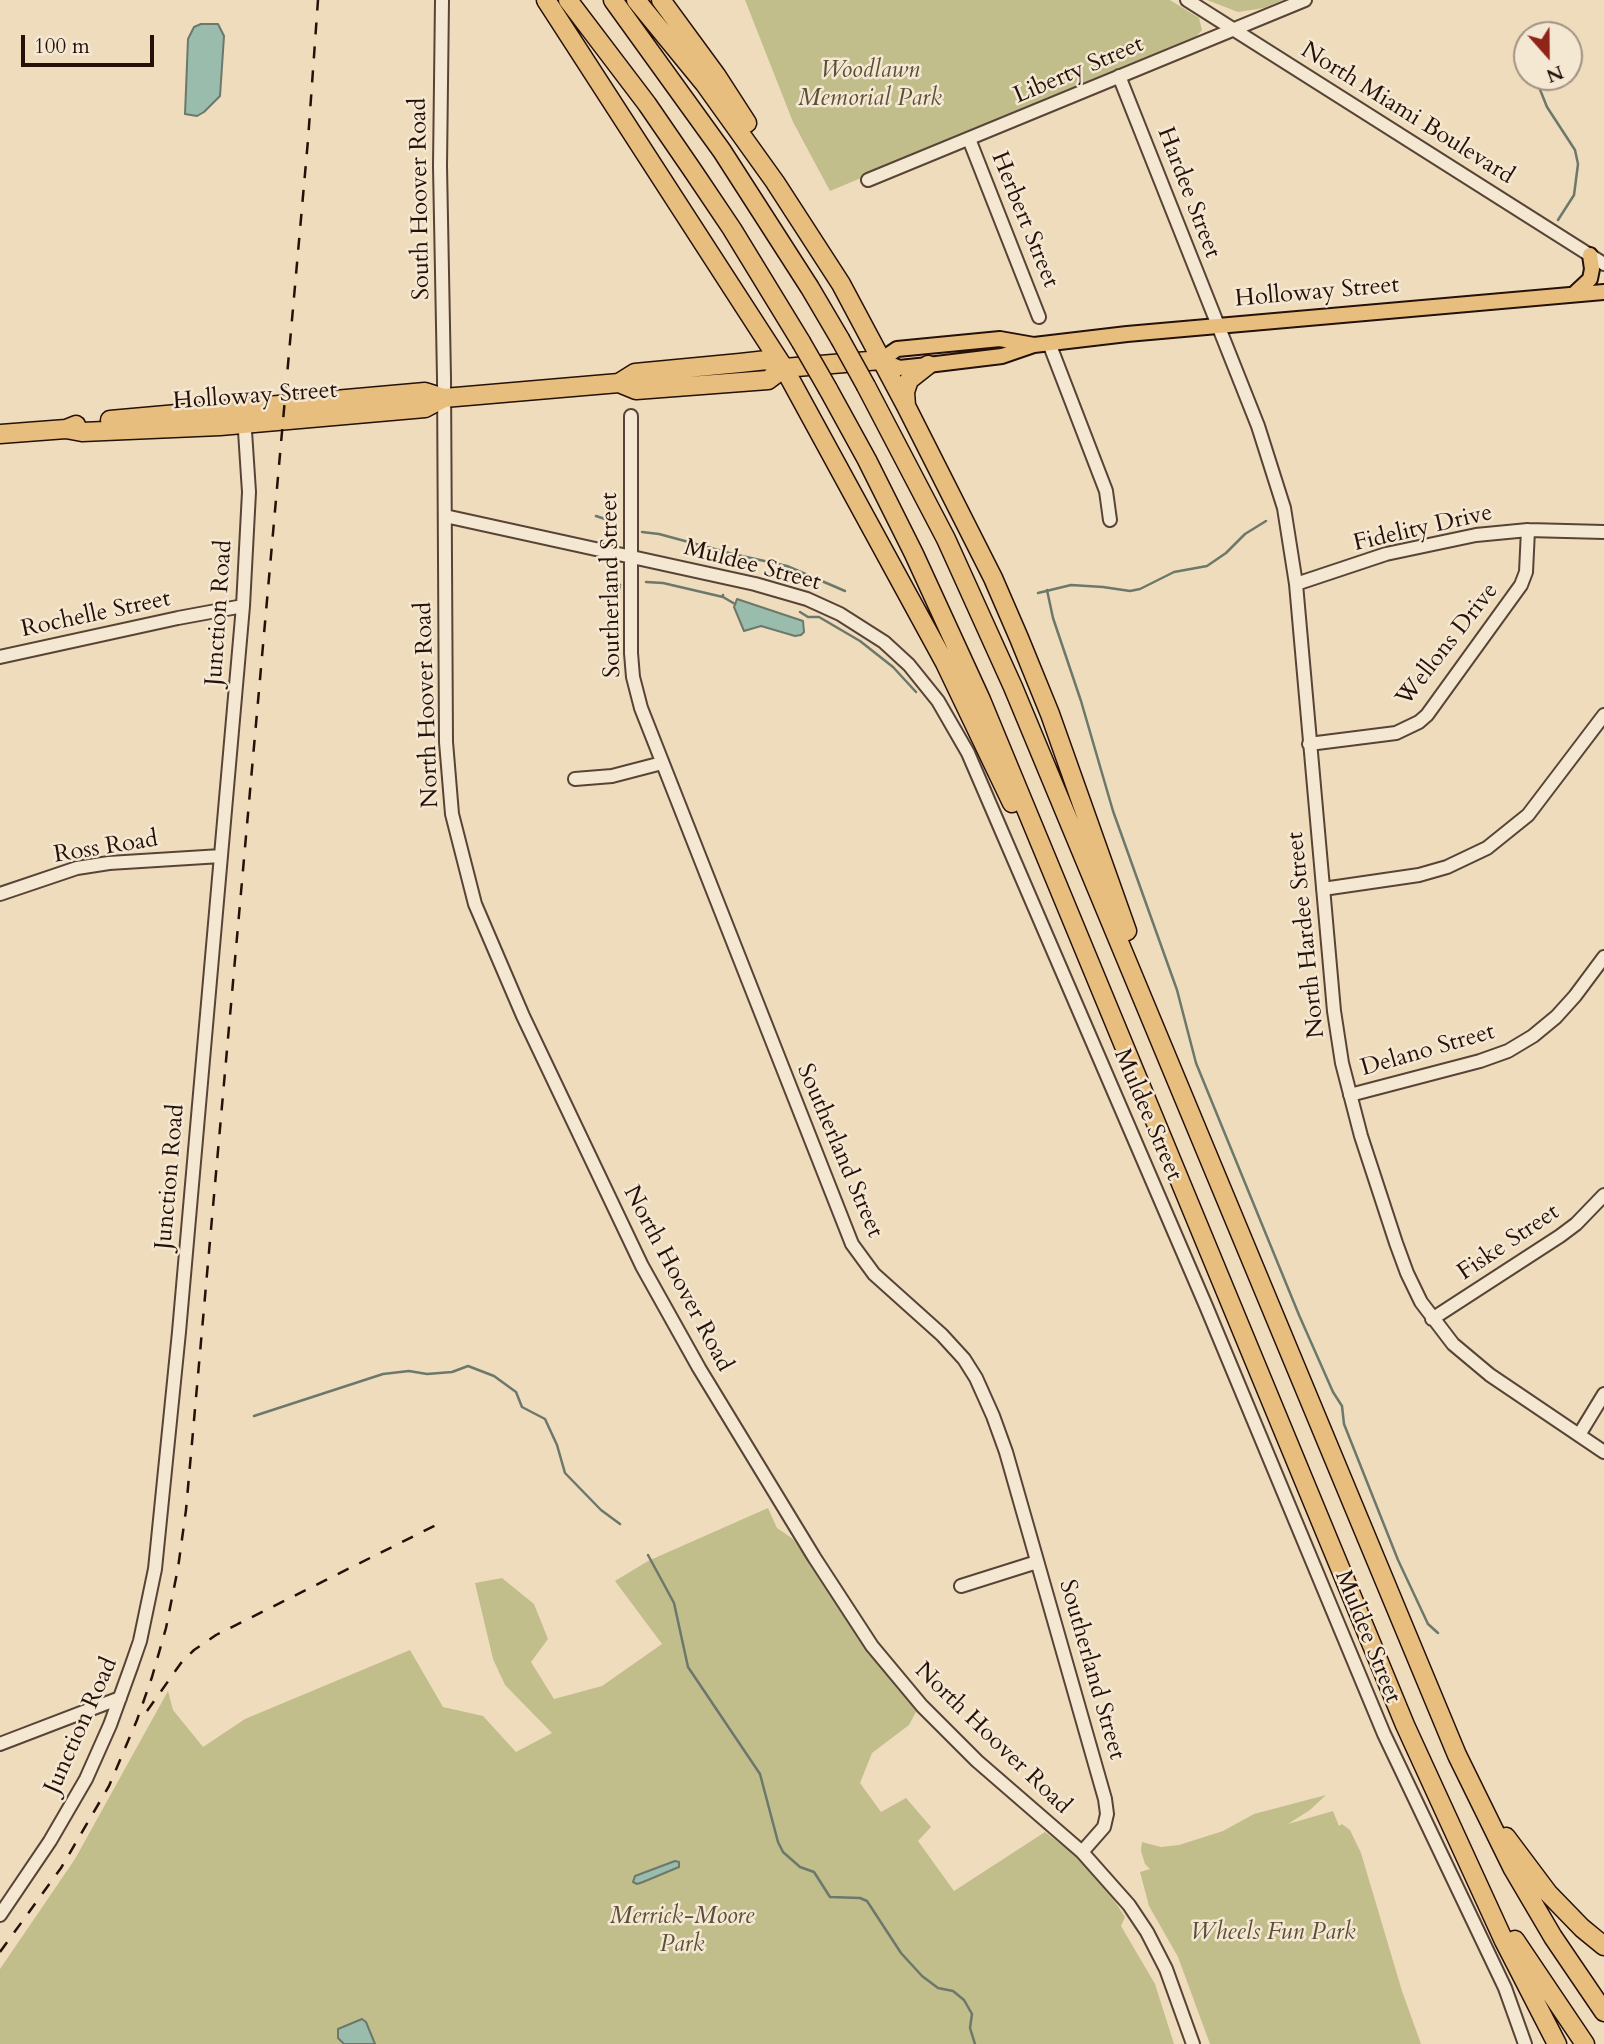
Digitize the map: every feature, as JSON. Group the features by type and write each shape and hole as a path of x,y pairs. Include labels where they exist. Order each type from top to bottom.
{"highway":[{"path":"547,0 784,368 945,663 1025,830 1055,878"},
{"path":"568,0 694,171 802,342 867,460 948,627 1055,878 1395,1702 1504,1941 1557,2044"},
{"path":"613,0 722,151 776,232 840,339 898,444 980,612 1160,1038 1438,1711 1478,1798 1536,1910 1604,2012"},
{"path":"636,0 728,116 841,284 993,578 1035,676 1118,902 1160,1038"},
{"path":"661,0 750,127 771,161 797,215"},
{"path":"740,363 757,342 754,323"},
{"name":"Holloway Street","path":"0,435 66,429 81,423 425,408 444,398 619,383 635,373 767,360 784,368 881,360"},
{"path":"906,406 905,392 909,380 928,365"},
{"name":"Holloway Street","path":"619,383 636,390 768,380 784,368"},
{"path":"1478,1798 1548,1893 1604,1946"},
{"path":"1445,1814 1507,1927 1585,2044"}],"main road":[{"path":"1574,294 1586,284 1592,274 1590,255"},
{"name":"Holloway Street","path":"881,360 899,368 1002,356 1049,343 1604,292"},
{"name":"Holloway Street","path":"881,360 897,349 1000,339 1034,345"}],"street":[{"name":"South Hoover Road","path":"442,0 440,166 444,398"},
{"name":"North Miami Boulevard","path":"1187,0 1604,264"},
{"name":"Liberty Street","path":"868,180 1305,0"},
{"name":"Hardee Street","path":"1119,76 1218,326"},
{"name":"Herbert Street","path":"969,139 1039,317"},
{"name":"North Hardee Street","path":"1218,326 1258,426 1276,481 1289,535 1296,584 1334,1011 1361,1136 1402,1262 1432,1319 1444,1334 1475,1363 1604,1452"},
{"path":"1049,343 1106,491 1111,520"},
{"name":"North Hoover Road","path":"444,398 447,775 452,814 475,904 505,977 650,1283 821,1568 872,1646 902,1684 957,1741 1082,1852 1117,1889 1147,1931 1166,1969 1194,2044"},
{"name":"Junction Road","path":"0,1915 50,1841 86,1779 120,1698 139,1642 150,1598 164,1497 243,606 249,492 244,416"},
{"name":"Southerland Street","path":"631,416 633,677 644,717 844,1227 864,1263 964,1359 976,1378 999,1433 1105,1798 1107,1814 1104,1827 1082,1852"},
{"name":"Muldee Street","path":"445,516 782,591 840,614 884,642 929,688 955,727 972,762 1184,1256 1384,1734 1505,1989 1525,2044"},
{"name":"Fidelity Drive","path":"1296,584 1386,554 1486,533 1528,530 1604,532"},
{"name":"Wellons Drive","path":"1310,744 1396,733 1409,728 1427,715 1521,585 1526,572 1528,530"},
{"name":"Rochelle Street","path":"0,657 243,606"},
{"path":"1323,889 1419,875 1447,867 1487,848 1528,815 1543,799 1604,715"},
{"path":"575,779 619,775 662,764"},
{"name":"Ross Road","path":"0,894 77,868 110,863 221,856"},
{"name":"Delano Street","path":"1350,1095 1480,1061 1508,1051 1533,1036 1556,1017 1604,957"},
{"name":"Fiske Street","path":"1432,1319 1560,1236 1576,1224 1604,1195"},
{"path":"1579,1435 1604,1394"},
{"path":"961,1586 1037,1562"},
{"path":"0,1744 120,1698"}],"green space":[{"name":"Woodlawn Memorial Park","path":"745,0 1170,0 1199,18 1202,30 1195,38 830,191 793,122"},
{"path":"1207,0 1283,0 1264,8 1238,12"},
{"name":"Merrick-Moore Park","path":"768,1508 777,1528 793,1539 896,1687 917,1710 909,1725 872,1753 860,1783 881,1812 906,1798 931,1827 918,1841 954,1891 1045,1832 1079,1858 1098,1876 1125,1917 1121,1926 1155,1984 1174,2044 0,2044 0,1969 75,1859 168,1691 173,1710 203,1747 245,1719 410,1650 443,1707 483,1716 516,1752 552,1733 505,1685 493,1659 475,1583 502,1578 534,1604 548,1639 531,1662 554,1699 602,1686 662,1644 615,1581 648,1561"},
{"name":"Wheels Fun Park","path":"1326,1795 1310,1810 1288,1824 1333,1811 1339,1826 1342,1824 1350,1830 1361,1853 1402,1991 1421,2044 1210,2044 1178,1957 1149,1906 1140,1872 1150,1869 1145,1864 1141,1851 1142,1842 1161,1847 1179,1845 1223,1831 1254,1814"}],"shaded area":[{"path":"201,24 218,24 224,36 220,96 197,116 185,114 188,39 194,27"},
{"path":"737,599 803,621 804,632 795,636 761,626 744,631 734,607"},
{"path":"675,1861 679,1862 679,1867 637,1884 633,1882 635,1876"},
{"path":"362,2019 366,2022 375,2044 344,2044 338,2038 338,2029"}],"waterway":[{"path":"1541,91 1547,107 1575,150 1578,164 1574,195 1558,220"},
{"path":"596,516 617,523"},
{"path":"1038,593 1071,585 1130,591 1140,589 1174,572 1207,566 1226,553 1245,534 1266,521"},
{"path":"642,532 787,566 845,591"},
{"path":"646,582 723,595"},
{"path":"618,595 620,585"},
{"path":"1047,590 1053,618 1113,811 1177,990 1196,1063 1299,1315 1333,1392 1342,1406 1344,1424 1398,1560 1428,1624 1438,1633"},
{"path":"723,597 735,604"},
{"path":"800,612 808,617 819,617 860,641 893,667 916,692"},
{"path":"254,1416 383,1374 409,1371 427,1374 452,1372 468,1366 494,1376 516,1392 522,1407 545,1419 557,1445 565,1473 601,1510 620,1524"},
{"path":"648,1555 674,1603 688,1667 760,1774 783,1852 800,1867 814,1872 830,1897 860,1898 867,1901 901,1953 922,1976 938,1988 953,1991 964,2000 972,2014 970,2028 975,2044"}],"railway":[{"path":"0,1952 61,1868 109,1786 152,1677 166,1628 178,1568 186,1510 308,140 318,0"},
{"path":"147,1711 181,1663 216,1635 436,1525"}]}
